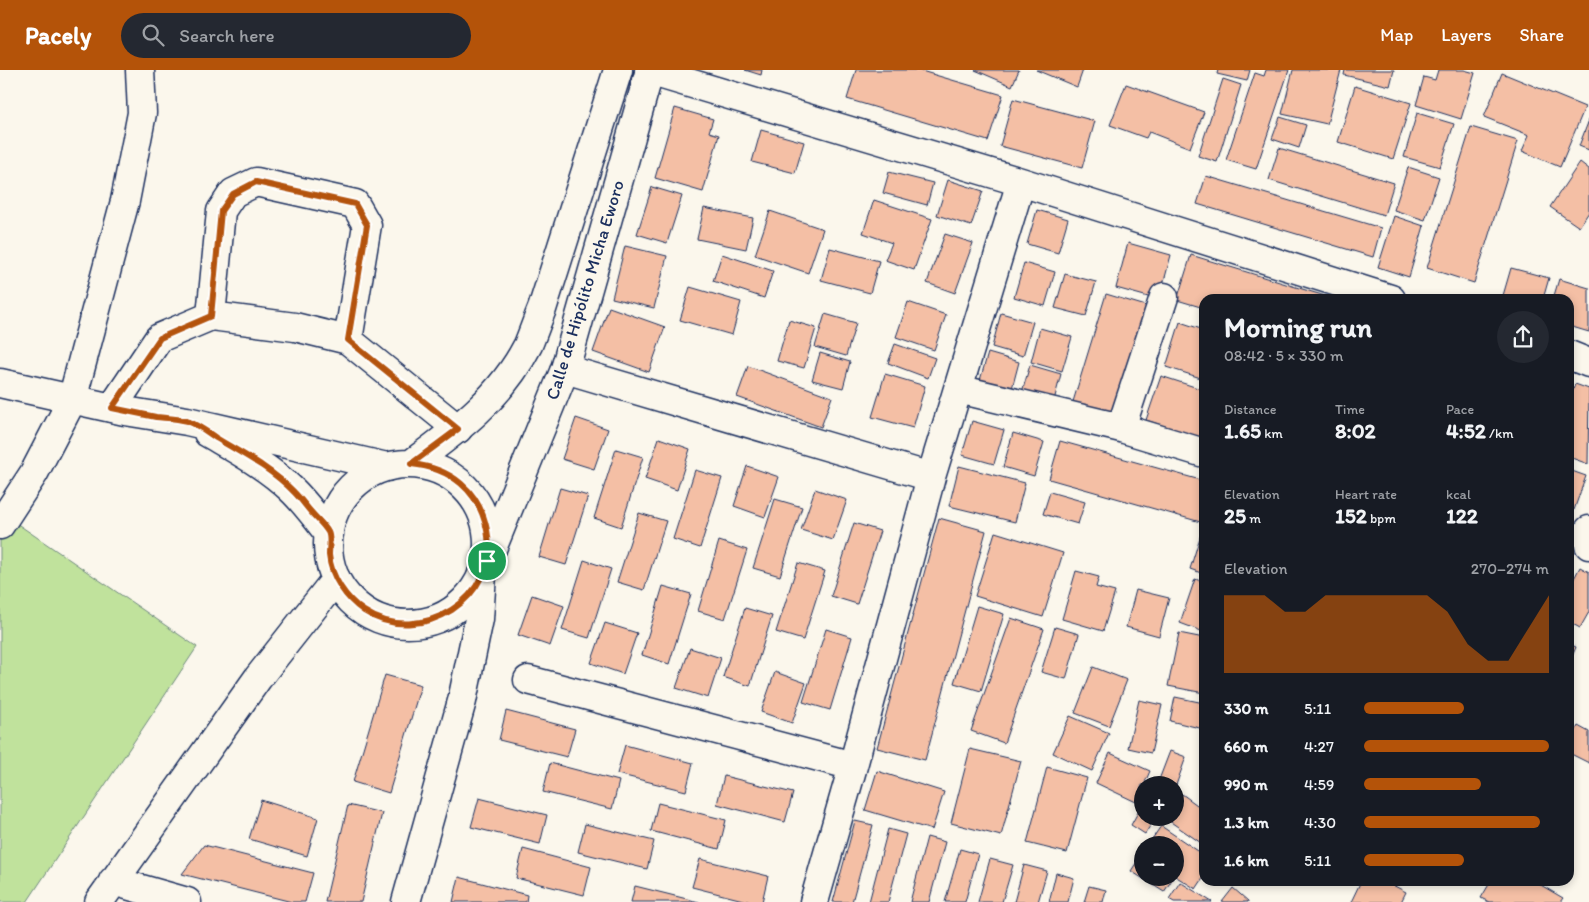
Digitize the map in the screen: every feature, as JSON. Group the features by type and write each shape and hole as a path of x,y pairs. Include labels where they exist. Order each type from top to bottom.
{"street":[{"path":"0,525 34,473 72,400 125,201 142,113 140,70"},
{"name":"Calle de Hipólito Micha Eworo","path":"399,465 458,429 476,414 509,374 528,345 542,309 618,70"},
{"path":"650,70 1021,182 1375,294"},
{"name":"Calle de Hipólito Micha Eworo","path":"485,568 565,370 650,70"},
{"path":"211,316 221,211 233,194 256,182 355,204 367,225 348,340"},
{"path":"814,902 853,766 931,477 1021,182"},
{"path":"1121,428 1164,297"},
{"path":"112,408 160,338 211,316 295,327 348,340 458,429"},
{"path":"1574,357 1589,363"},
{"path":"565,370 931,477"},
{"path":"0,383 72,400 187,421 399,465 425,465 451,476 463,484 472,495 485,520 488,534 479,619 462,701 406,902"},
{"path":"958,389 1121,428 1199,451"},
{"path":"187,421 254,460 279,478 293,491 329,534"},
{"path":"399,465 373,472 359,481 339,504 333,519 329,534 330,559 336,579 349,598 364,611 378,618 406,624 434,620 447,614 469,596 485,568"},
{"path":"1589,530 1589,545"},
{"path":"187,902 106,891 258,678 336,579"},
{"path":"528,680 853,766"}],"green space":[{"path":"0,512 197,647 27,902 0,902"}],"building":[{"path":"745,70 762,70 761,75"},
{"path":"856,70 918,70 1003,95 988,141 847,99"},
{"path":"975,70 1019,70 1012,86"},
{"path":"1036,70 1083,70 1077,87"},
{"path":"1218,70 1250,70 1247,81 1217,74"},
{"path":"1266,70 1289,70 1256,169 1226,160 1255,73 1264,76"},
{"path":"1293,70 1341,70 1327,124 1282,114"},
{"path":"1345,70 1394,70 1390,86 1344,75"},
{"path":"1438,70 1464,70 1475,73 1461,119 1416,105 1424,77 1435,80"},
{"path":"1502,73 1585,107 1560,167 1522,151 1529,135 1484,117"},
{"path":"1223,79 1241,85 1217,162 1198,156"},
{"path":"1126,84 1204,112 1190,148 1149,132 1146,138 1110,125"},
{"path":"1355,86 1411,103 1393,159 1338,142"},
{"path":"1013,99 1095,121 1082,168 1000,146"},
{"path":"675,108 713,119 709,132 719,135 703,192 655,178"},
{"path":"1417,113 1454,124 1440,167 1404,157"},
{"path":"1280,117 1306,125 1299,148 1272,139"},
{"path":"1589,120 1589,150 1579,146"},
{"path":"1471,127 1518,141 1474,283 1427,268"},
{"path":"761,130 804,142 795,173 752,162"},
{"path":"1279,148 1394,183 1384,215 1269,180"},
{"path":"1580,162 1589,169 1589,212 1579,227 1550,207"},
{"path":"1408,167 1439,177 1425,220 1394,210"},
{"path":"889,172 933,183 927,205 883,193"},
{"path":"1206,176 1381,228 1373,257 1197,204"},
{"path":"948,180 983,191 971,226 937,215"},
{"path":"652,187 682,196 667,243 637,234"},
{"path":"874,200 932,219 914,270 885,260 892,243 863,233"},
{"path":"704,208 753,218 746,249 697,239"},
{"path":"1037,210 1068,219 1058,253 1027,244"},
{"path":"770,211 823,229 808,273 755,255"},
{"path":"1394,216 1424,226 1409,277 1378,267"},
{"path":"945,234 973,243 955,293 927,283"},
{"path":"1128,243 1171,255 1159,300 1116,288"},
{"path":"625,246 667,256 654,308 612,298"},
{"path":"830,248 879,261 870,293 821,280"},
{"path":"722,254 773,271 764,298 713,281"},
{"path":"1191,255 1319,294 1199,294 1199,307 1177,300"},
{"path":"1024,263 1055,272 1045,306 1014,297"},
{"path":"1511,268 1549,278 1544,294 1503,294"},
{"path":"1065,274 1096,282 1086,316 1055,308"},
{"path":"1559,279 1589,288 1589,332 1574,328 1574,294 1554,294"},
{"path":"690,287 741,302 732,335 680,320"},
{"path":"1106,294 1146,306 1111,417 1072,405"},
{"path":"908,302 946,315 934,350 896,337"},
{"path":"609,307 665,327 649,372 593,352"},
{"path":"1001,313 1033,322 1023,356 992,347"},
{"path":"825,314 856,323 846,356 815,347"},
{"path":"789,320 816,328 804,368 777,361"},
{"path":"1180,322 1199,328 1199,377 1166,367"},
{"path":"1040,328 1072,337 1062,371 1031,362"},
{"path":"895,344 935,358 928,378 888,363"},
{"path":"820,353 850,362 843,388 812,380"},
{"path":"988,353 1019,362 1010,396 978,387"},
{"path":"1030,365 1061,374 1052,408 1020,399"},
{"path":"748,366 832,397 821,427 737,397"},
{"path":"885,374 925,386 913,428 872,417"},
{"path":"1161,376 1199,388 1199,437 1146,420"},
{"path":"1575,384 1589,389 1588,464 1574,459"},
{"path":"576,418 608,429 594,469 562,459"},
{"path":"972,421 1004,430 994,464 962,455"},
{"path":"1013,433 1044,442 1034,476 1003,467"},
{"path":"659,438 690,449 677,490 645,479"},
{"path":"1060,441 1199,480 1199,522 1049,479"},
{"path":"616,449 643,457 621,527 594,518"},
{"path":"747,466 779,477 765,517 734,506"},
{"path":"959,466 1025,483 1015,522 949,506"},
{"path":"695,470 722,478 700,548 673,539"},
{"path":"1574,472 1586,476 1574,510"},
{"path":"560,488 588,496 566,565 539,557"},
{"path":"815,489 847,500 833,540 801,530"},
{"path":"1050,492 1085,502 1078,524 1043,514"},
{"path":"775,499 802,507 780,576 753,568"},
{"path":"639,513 666,521 644,590 617,582"},
{"path":"939,518 986,531 925,760 877,748"},
{"path":"854,523 880,531 857,604 831,596"},
{"path":"995,532 1063,553 1043,617 975,596"},
{"path":"1199,540 1199,572 1190,569"},
{"path":"719,541 747,550 725,619 698,611"},
{"path":"584,560 611,569 589,638 562,630"},
{"path":"798,563 825,571 803,640 776,632"},
{"path":"1580,567 1589,572 1589,612 1580,628 1574,625 1574,578"},
{"path":"1076,571 1099,577 1096,587 1115,592 1103,631 1062,619"},
{"path":"1195,579 1199,580 1199,630 1180,623"},
{"path":"663,586 691,594 669,664 642,655"},
{"path":"1136,590 1169,598 1159,636 1126,627"},
{"path":"532,595 564,606 550,646 518,635"},
{"path":"977,606 1004,614 981,691 954,683"},
{"path":"745,608 772,616 750,686 723,677"},
{"path":"1011,618 1044,629 1004,743 971,731"},
{"path":"605,623 637,633 623,674 591,663"},
{"path":"1055,627 1079,634 1066,679 1041,672"},
{"path":"826,629 852,637 830,710 803,702"},
{"path":"1179,633 1199,637 1199,692 1168,686"},
{"path":"690,648 721,658 708,698 676,688"},
{"path":"1093,667 1127,680 1109,726 1075,713"},
{"path":"775,672 806,683 792,723 761,712"},
{"path":"385,675 421,685 389,793 353,782"},
{"path":"1175,697 1199,702 1199,728 1170,721"},
{"path":"1139,700 1162,705 1151,753 1128,748"},
{"path":"506,711 575,729 567,757 499,740"},
{"path":"1070,716 1109,733 1092,771 1053,753"},
{"path":"1578,726 1589,732 1589,763 1574,756 1574,734"},
{"path":"625,745 693,763 686,791 617,774"},
{"path":"970,749 1021,761 1001,836 951,823"},
{"path":"1170,751 1186,757 1179,776 1160,776"},
{"path":"1110,753 1150,771 1148,776 1134,776 1134,801 1096,783"},
{"path":"550,763 619,781 612,809 543,792"},
{"path":"1047,767 1087,778 1067,853 1027,843"},
{"path":"877,771 944,792 932,830 865,810"},
{"path":"724,776 793,793 785,822 717,804"},
{"path":"1184,795 1199,806 1199,842 1177,826 1184,826"},
{"path":"479,798 547,815 540,844 471,827"},
{"path":"261,800 318,818 307,856 249,839"},
{"path":"658,803 726,820 719,849 651,831"},
{"path":"348,805 382,813 361,902 325,902"},
{"path":"1134,820 1134,826 1150,826 1145,834 1131,825"},
{"path":"855,821 873,825 852,902 833,902"},
{"path":"585,824 654,841 647,869 578,852"},
{"path":"1161,826 1176,836 1154,836"},
{"path":"888,829 906,834 888,902 869,902"},
{"path":"927,837 945,842 929,902 910,902"},
{"path":"1184,842 1199,852 1199,884 1196,889 1184,882"},
{"path":"204,845 313,873 305,902 292,902 182,874"},
{"path":"523,849 591,867 584,895 516,878"},
{"path":"960,849 978,854 965,902 945,902"},
{"path":"700,859 768,876 762,902 751,902 692,887"},
{"path":"990,859 1013,865 1002,902 978,902"},
{"path":"1024,865 1047,871 1038,902 1014,902"},
{"path":"1056,873 1074,878 1068,902 1049,902"},
{"path":"459,877 527,895 526,902 453,902"},
{"path":"1184,884 1212,902 1174,902 1169,899 1177,886"},
{"path":"635,886 699,902 631,902"},
{"path":"1089,886 1106,890 1103,902 1084,902"},
{"path":"1155,886 1168,886 1164,892"},
{"path":"1359,886 1395,886 1406,892 1401,902 1351,902"},
{"path":"1488,886 1543,886 1563,898 1560,902 1489,902 1481,898"},
{"path":"1233,888 1248,901 1248,902 1222,902"}],"route":[{"path":"256,182 355,204 367,225 348,340 458,429 411,464 425,465 438,469 463,484 472,495 480,507 485,520 488,534 487,561 476,586 469,596 447,614 434,620 406,624 378,618 364,611 345,593 333,571 328,547 329,534 293,491 279,478 254,460 187,421 112,408 160,338 211,316 221,211 233,194 256,182"}]}
